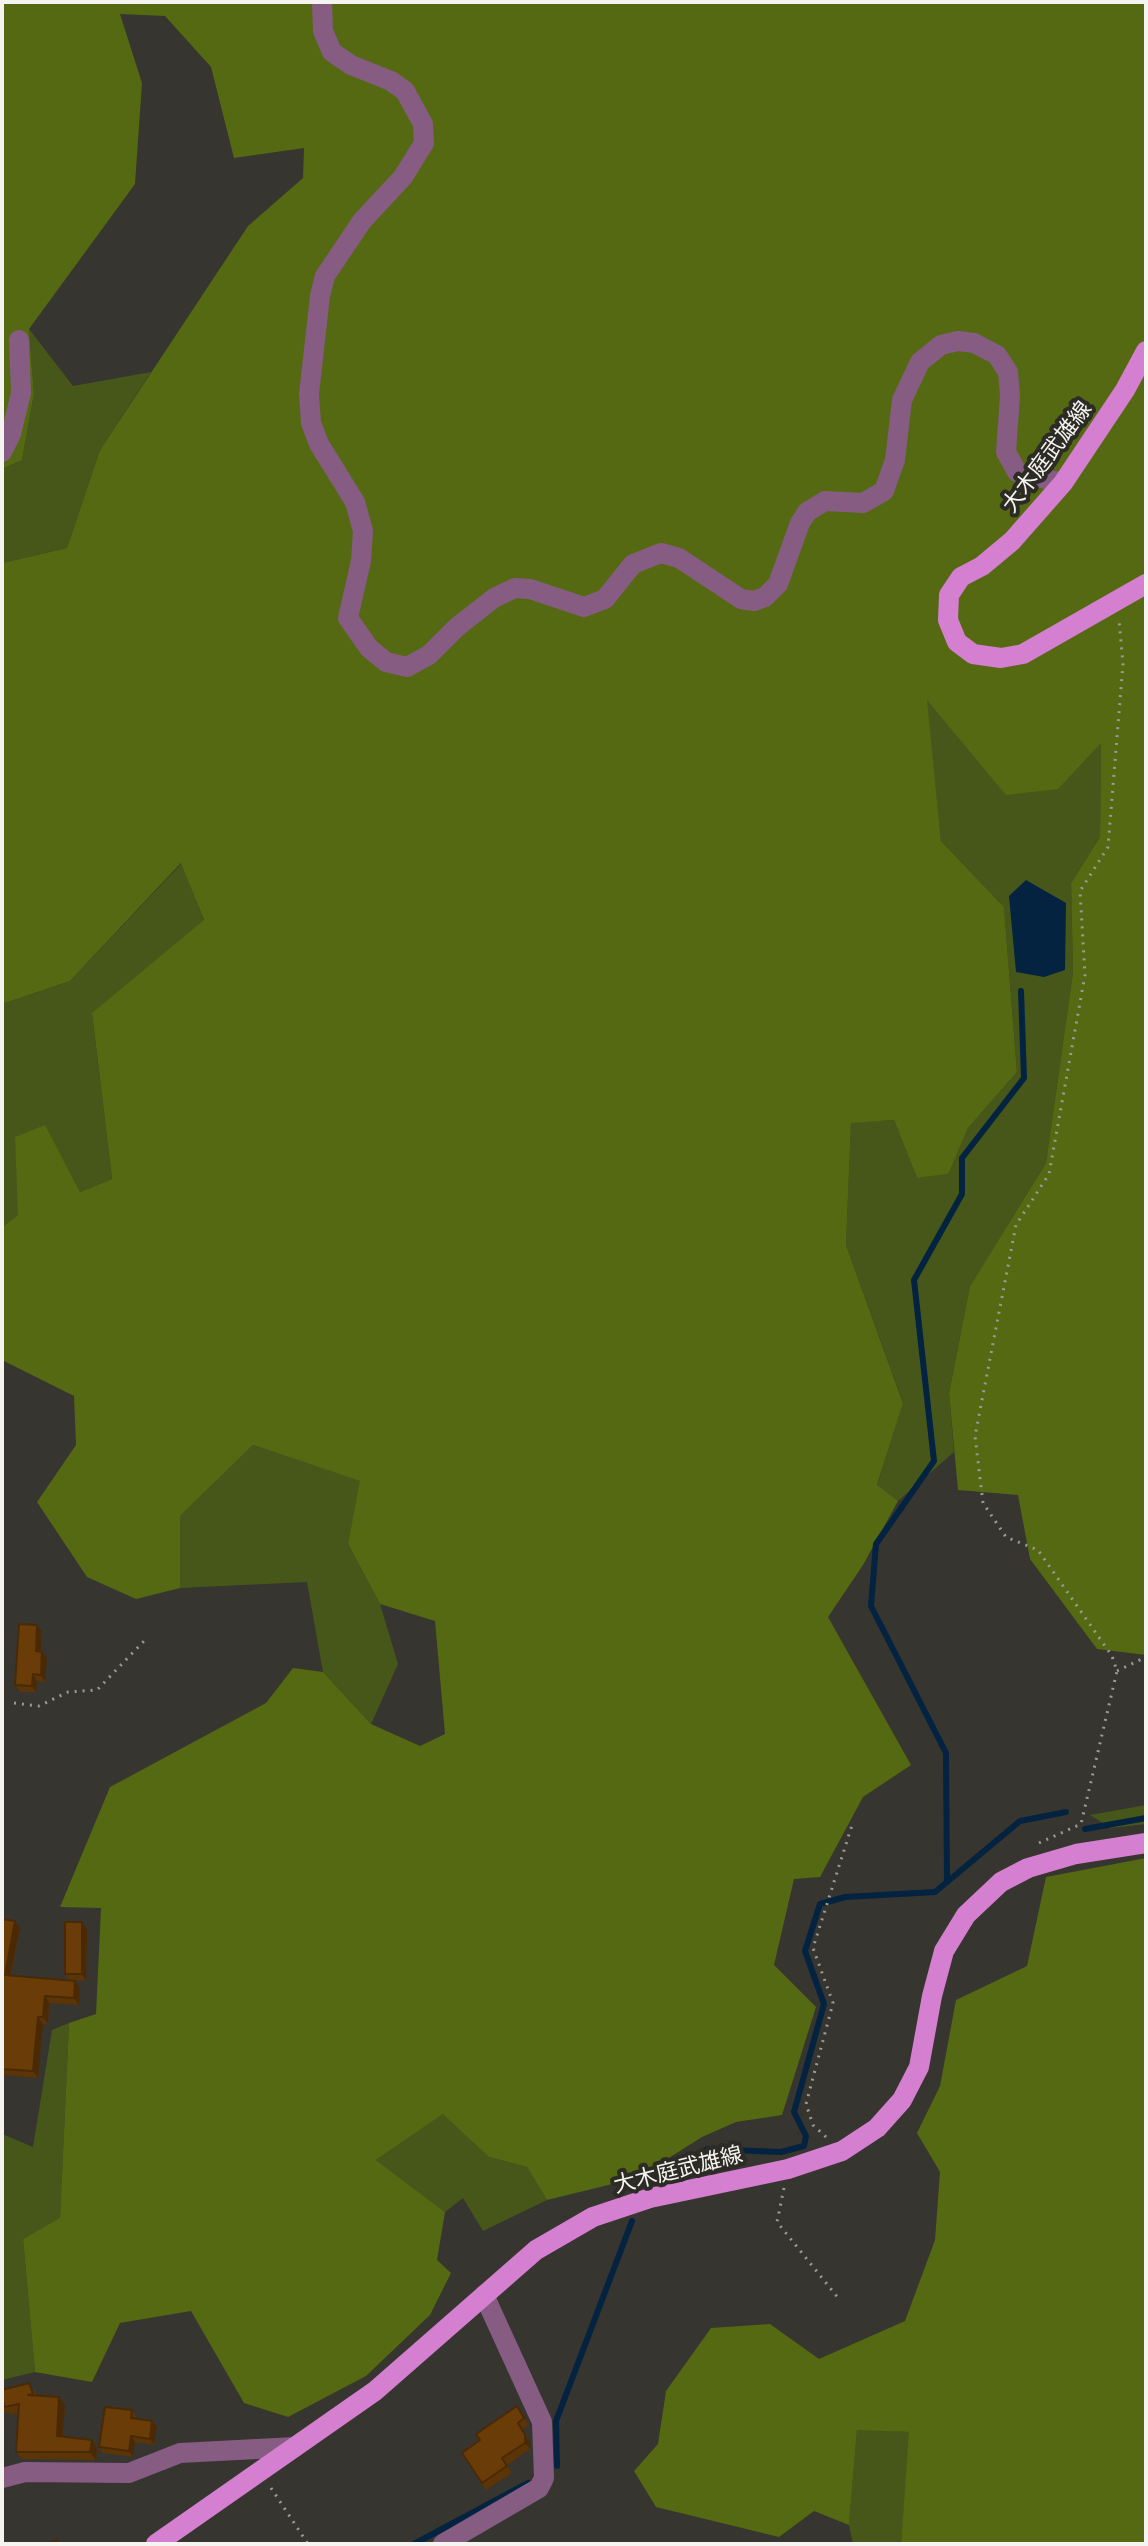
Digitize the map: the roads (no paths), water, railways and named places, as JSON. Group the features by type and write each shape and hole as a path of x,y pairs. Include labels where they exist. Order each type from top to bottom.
{"main road":[{"name":"大木庭武雄線","path":"1146,351 1125,390 1063,483 1012,541 982,566 961,577 949,595 948,620 957,642 973,654 1001,658 1023,654 1146,584"},
{"name":"大木庭武雄線","path":"156,2544 375,2391 536,2250 593,2217 650,2198 788,2169 842,2151 877,2128 902,2100 919,2067 944,1951 966,1915 1001,1882 1028,1868 1076,1854 1146,1843"}],"street":[{"path":"322,2 323,31 332,52 351,65 391,81 405,91 423,124 424,143 403,177 362,221 325,276 309,394 311,423 319,444 355,502 363,531 361,561 348,618 369,648 386,662 407,667 429,655 457,627 494,598 515,588 530,589 584,607 605,599 633,564 661,553 679,558 741,599 754,601 765,597 778,584 807,512 825,501 863,503 884,491 895,460 902,400 920,362 941,345 958,341 974,343 997,355 1008,372 1010,396 1006,452 1017,472 1063,483"},
{"path":"2,452 11,434 21,393 19,340"},
{"path":"443,2544 539,2488 544,2478 542,2422 484,2295"},
{"path":"2,2478 25,2472 129,2473 180,2453 295,2447"}],"water":[{"path":"1026,880 1066,903 1065,970 1044,977 1016,972 1009,896"}],"waterway":[{"path":"947,1882 946,1753 871,1606 876,1544 934,1461 914,1280 962,1194 962,1158 1024,1078 1021,991"},
{"path":"646,2182 708,2149 781,2152 804,2146 806,2136 794,2112 824,2004 805,1951 820,1904 845,1897 935,1892 1020,1821 1066,1812"},
{"path":"1085,1829 1146,1818"},
{"path":"557,2466 556,2421 632,2221"},
{"path":"414,2544 528,2483"}]}
